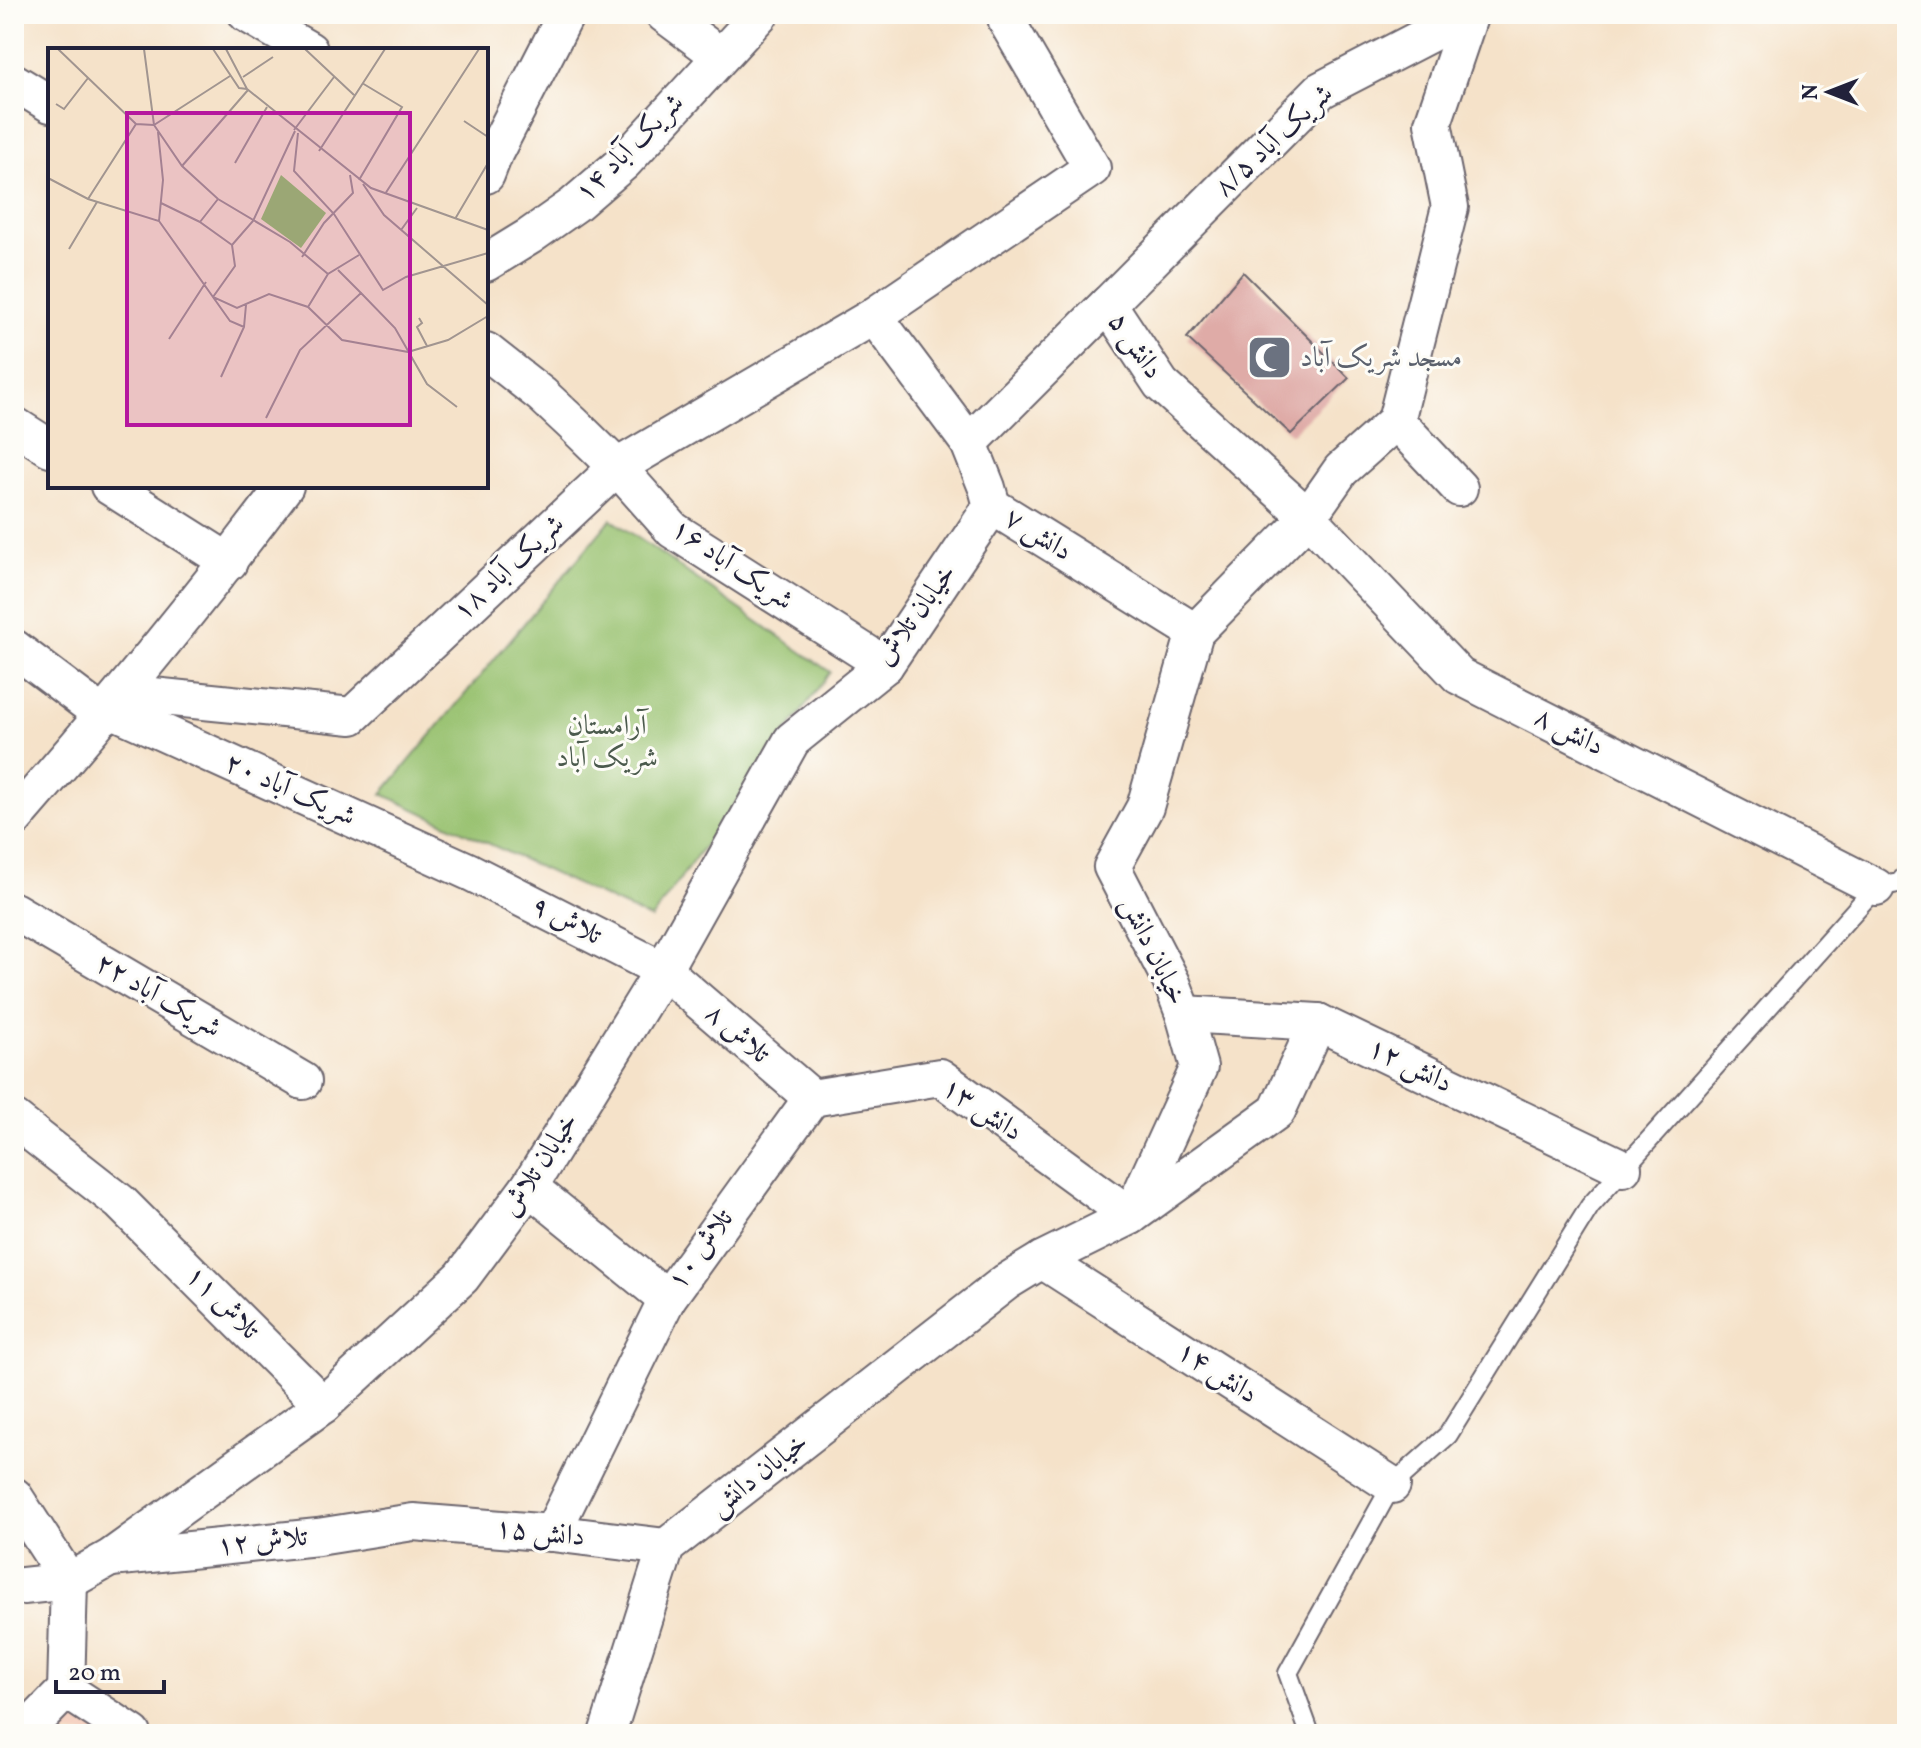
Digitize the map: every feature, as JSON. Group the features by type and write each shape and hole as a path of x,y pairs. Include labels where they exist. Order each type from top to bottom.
{"street":[{"path":"247,14 306,48"},
{"path":"489,158 566,14"},
{"path":"664,14 719,55"},
{"name":"شریک آباد ۱۴","path":"488,262 574,205 624,162 719,55 760,14"},
{"name":"شریک آباد ۱۸","path":"113,706 352,716 617,467 874,316 1092,168 1007,22 1006,14"},
{"path":"1459,488 1396,421 1450,207 1433,123 1469,14"},
{"name":"شریک آباد ۸/۵","path":"1108,304 1321,90 1469,14"},
{"path":"14,82 48,103"},
{"name":"دانش ۵","path":"969,443 1108,304 1161,384 1308,517"},
{"name":"دانش ۷","path":"874,316 969,443 992,506 1195,632"},
{"name":"شریک آباد ۱۶","path":"488,353 542,395 617,467 673,530 885,665"},
{"name":"خیابان دانش","path":"666,1547 1006,1282 1042,1260 1131,1216 1199,1067 1172,983 1112,867 1145,807 1195,632 1308,517 1341,470 1396,421"},
{"path":"14,425 48,447"},
{"path":"112,488 229,562"},
{"path":"14,819 113,706 229,562 284,488"},
{"name":"خیابان تلاش","path":"69,1581 110,1558 323,1405 462,1277 529,1187 663,970 792,740 885,665 992,506"},
{"name":"دانش ۸","path":"1308,517 1459,676 1891,880"},
{"name":"شریک آباد ۲۰","path":"14,648 113,706 470,872"},
{"name":"تلاش ۹","path":"470,872 663,970"},
{"name":"شریک آباد ۲۲","path":"14,911 303,1081"},
{"name":"تلاش ۸","path":"663,970 812,1098"},
{"name":"دانش ۱۲","path":"1184,1014 1318,1022 1623,1168"},
{"path":"1131,1216 1277,1111 1318,1022"},
{"name":"دانش ۱۳","path":"812,1098 940,1077 1131,1216"},
{"name":"تلاش ۱۰","path":"529,1187 667,1299 812,1098"},
{"name":"تلاش ۱۱","path":"14,1119 120,1202 323,1405"},
{"name":"دانش ۱۴","path":"1042,1260 1392,1485"},
{"path":"552,1533 667,1299"},
{"path":"14,1496 69,1581 66,1690 23,1734"},
{"name":"دانش ۱۵","path":"413,1522 552,1533 666,1547"},
{"name":"تلاش ۱۲","path":"110,1558 318,1537 413,1522"},
{"path":"607,1734 666,1547"},
{"path":"14,1587 69,1581"},
{"path":"66,1690 133,1734"}],"lane":[{"path":"1310,1734 1288,1673 1392,1485 1448,1435 1590,1206 1891,880"}],"shaded area":[{"path":"88,1714 117,1734 53,1734 64,1722"}],"green space":[{"name":"آرامستان شریک آباد","path":"611,519 830,672 651,919 382,794"}],"building":[{"name":"مسجد شریک آباد","path":"1243,272 1349,378 1291,434 1187,338"}],"place":[{"name":"مسجد شریک آباد","path":"1269,358"}]}
